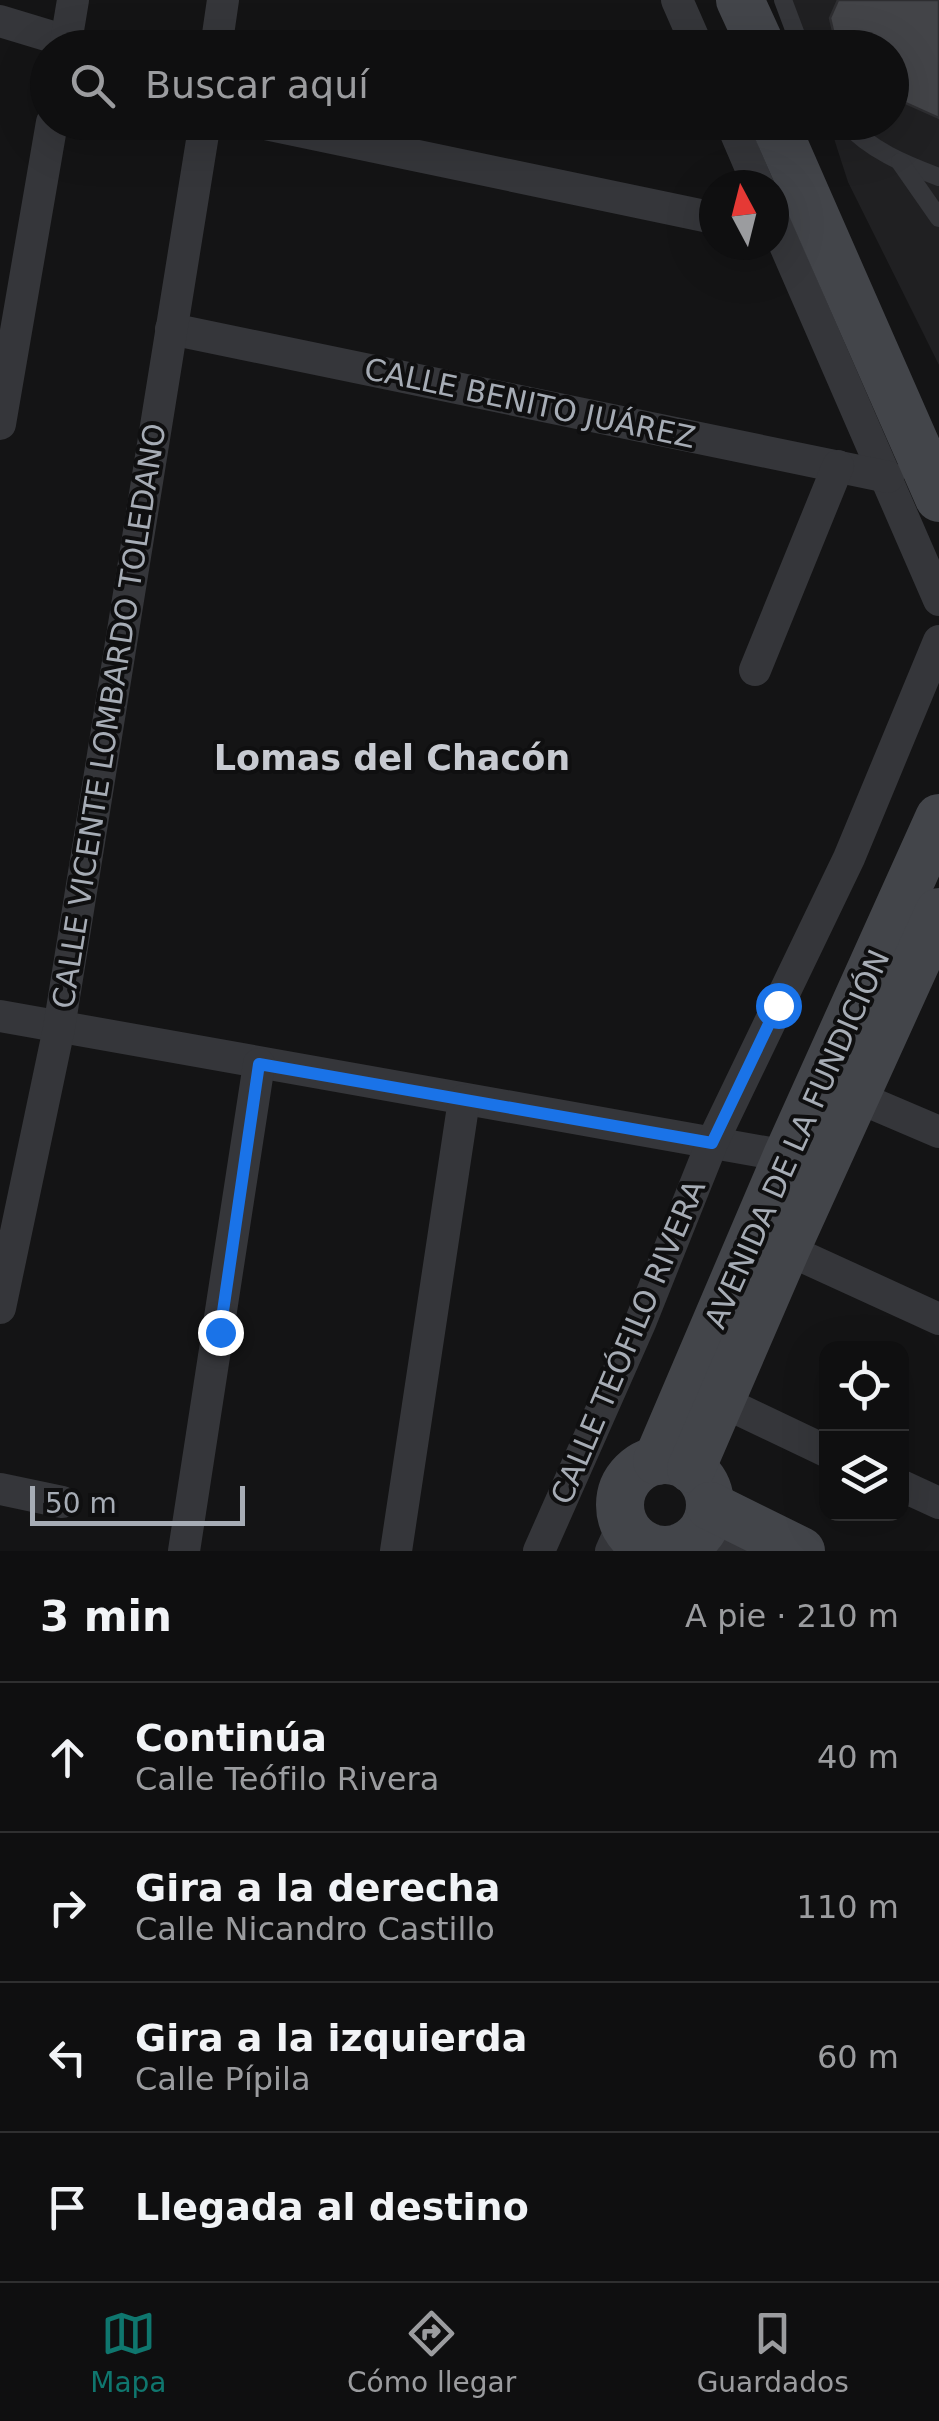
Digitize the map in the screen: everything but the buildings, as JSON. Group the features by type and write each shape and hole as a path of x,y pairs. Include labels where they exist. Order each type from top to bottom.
{"street":[{"path":"68,30 72,0"},
{"path":"219,30 224,0"},
{"path":"676,0 690,30"},
{"path":"720,0 734,30"},
{"path":"740,0 754,30"},
{"path":"0,21 30,31"},
{"path":"0,424 49,140"},
{"name":"CALLE VICENTE LOMBARDO TOLEDANO","path":"0,1308 60,1028 201,140"},
{"path":"342,140 699,215"},
{"path":"739,140 752,170"},
{"path":"782,140 939,498"},
{"path":"804,140 939,436"},
{"path":"789,256 939,600"},
{"name":"CALLE BENITO JUÁREZ","path":"171,330 888,477"},
{"path":"754,670 838,466"},
{"name":"CALLE TEÓFILO RIVERA","path":"539,1551 640,1323 712,1143 849,858 939,640"},
{"name":"AVENIDA DE LA FUNDICIÓN","path":"706,1502 787,1156 937,825"},
{"name":"AVENIDA DE LA FUNDICIÓN","path":"706,1502 719,1400 935,929"},
{"path":"0,1016 787,1156"},
{"path":"184,1551 259,1064"},
{"path":"857,1097 939,1132"},
{"path":"396,1551 464,1100"},
{"path":"786,1249 939,1318"},
{"path":"719,1400 819,1448"},
{"path":"706,1502 704,1526 690,1548 662,1549 617,1536 620,1500 637,1470 706,1502 801,1551"},
{"path":"0,1489 62,1502"},
{"path":"909,1489 939,1503"}],"lane":[{"path":"783,0 794,30"},
{"path":"862,140 900,162 939,177"},
{"path":"900,162 939,218"}],"shaded area":[{"path":"791,0 939,0 939,365 848,182 834,140 909,140 909,30 801,30"}],"district":[{"name":"Lomas del Chacón","path":"392,758"}],"route":[{"path":"220,1332 259,1064 712,1143 778,1005"}]}
